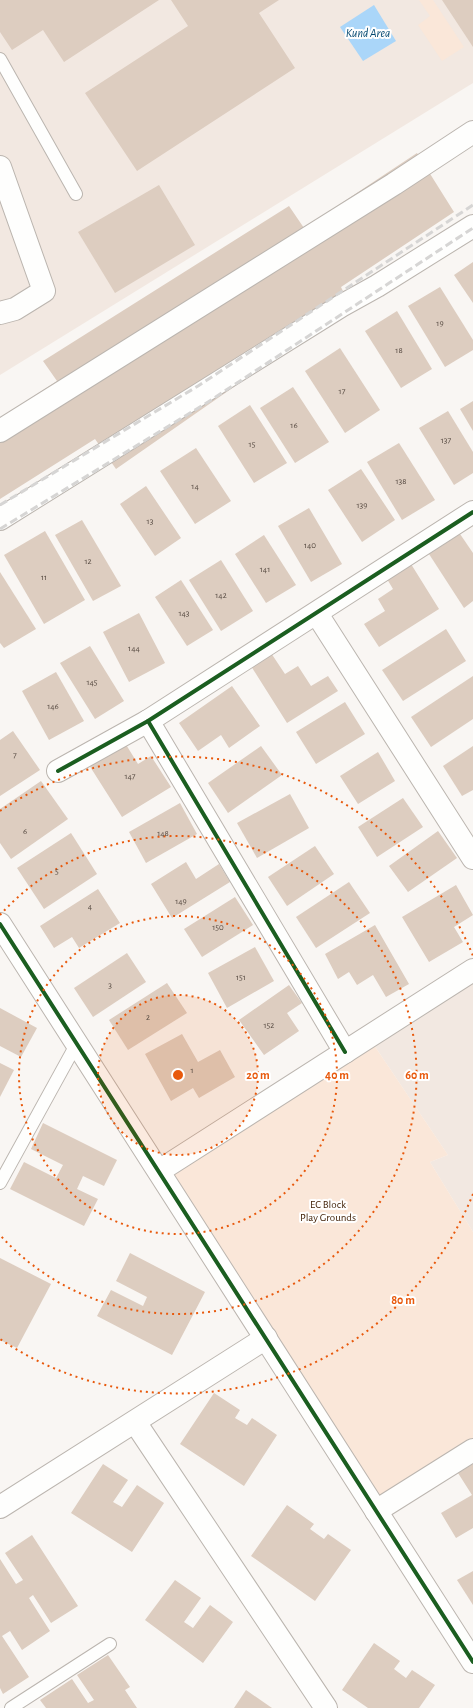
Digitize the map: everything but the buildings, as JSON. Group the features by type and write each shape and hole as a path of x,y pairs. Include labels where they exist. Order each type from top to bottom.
{"street":[{"path":"0,431 394,184 473,132"},
{"path":"0,167 44,292 15,309 0,312"},
{"path":"0,519 327,314 377,286 473,226"},
{"path":"58,771 148,721 317,614 473,512"},
{"path":"317,614 473,858"},
{"path":"148,721 345,1052"},
{"path":"0,924 473,1662"},
{"path":"159,1171 473,970"},
{"path":"0,1507 266,1338"},
{"path":"135,1422 326,1708"},
{"path":"376,1511 473,1450"}],"lane":[{"path":"0,59 76,194"},
{"path":"0,1183 77,1043"},
{"path":"11,1708 110,1644"}],"shaded area":[{"path":"0,0 473,0 473,83 0,375"},
{"path":"473,980 473,1232 430,1162 448,1155 374,1045"}],"green space":[{"path":"419,0 433,0 464,47 442,61 418,25 430,16"},
{"name":"EC Block Play Grounds","path":"374,1045 448,1155 430,1162 473,1232 473,1443 381,1502 171,1172"}],"water":[{"name":"Kund Area","path":"374,5 396,41 363,61 340,27"}],"railway":[{"path":"0,505 198,386 473,205"},
{"path":"0,529 208,402 473,228"}],"cycle path":[{"path":"58,771 148,721 473,512"},
{"path":"148,721 345,1052"},
{"path":"0,924 473,1662"}]}
